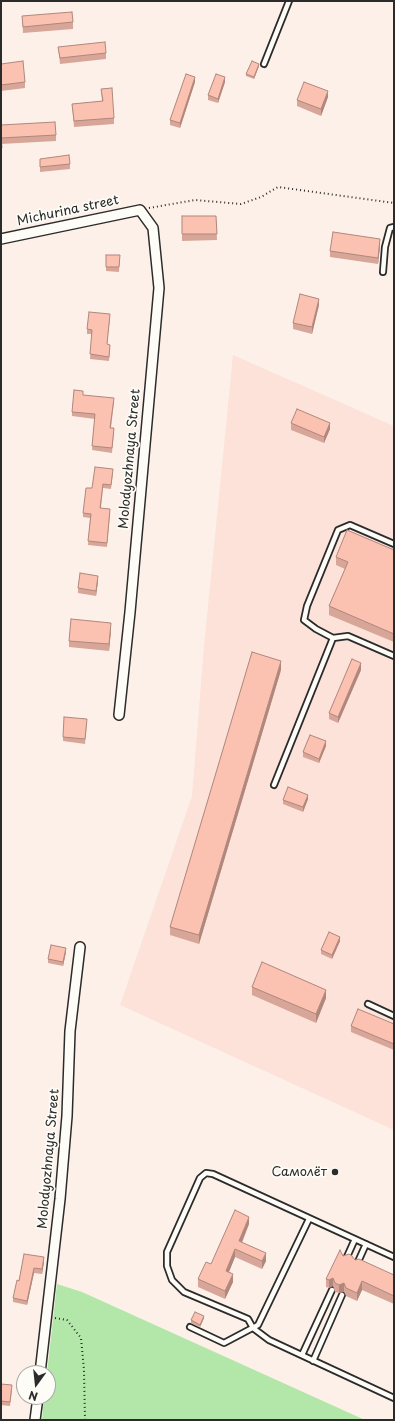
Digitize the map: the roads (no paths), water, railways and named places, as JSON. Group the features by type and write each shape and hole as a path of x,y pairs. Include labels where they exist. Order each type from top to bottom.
{"street":[{"name":"Michurina street","path":"1,239 140,210"},
{"name":"Molodyozhnaya Street","path":"119,715 130,612 159,288 153,228 140,210"},
{"name":"Molodyozhnaya Street","path":"41,1365 64,1162 68,1116 70,1031 80,947"},
{"path":"35,1420 37,1405"}],"lane":[{"path":"264,64 289,1"},
{"path":"383,272 385,247 390,228 394,227"},
{"path":"394,544 350,525 338,530 307,606 304,620 316,629 333,638 348,636 394,656"},
{"path":"274,785 333,638"},
{"path":"368,1004 394,1016"},
{"path":"394,1258 213,1174 206,1173 200,1178 167,1252 167,1266 172,1280 184,1292 248,1319 253,1328 269,1340 394,1398"},
{"path":"190,1327 224,1342 258,1325 309,1219"},
{"path":"345,1261 355,1239"},
{"path":"356,1266 366,1244"},
{"path":"302,1355 332,1290"},
{"path":"313,1360 342,1295"}],"place":[{"name":"Самолёт","path":"335,1172"}]}
